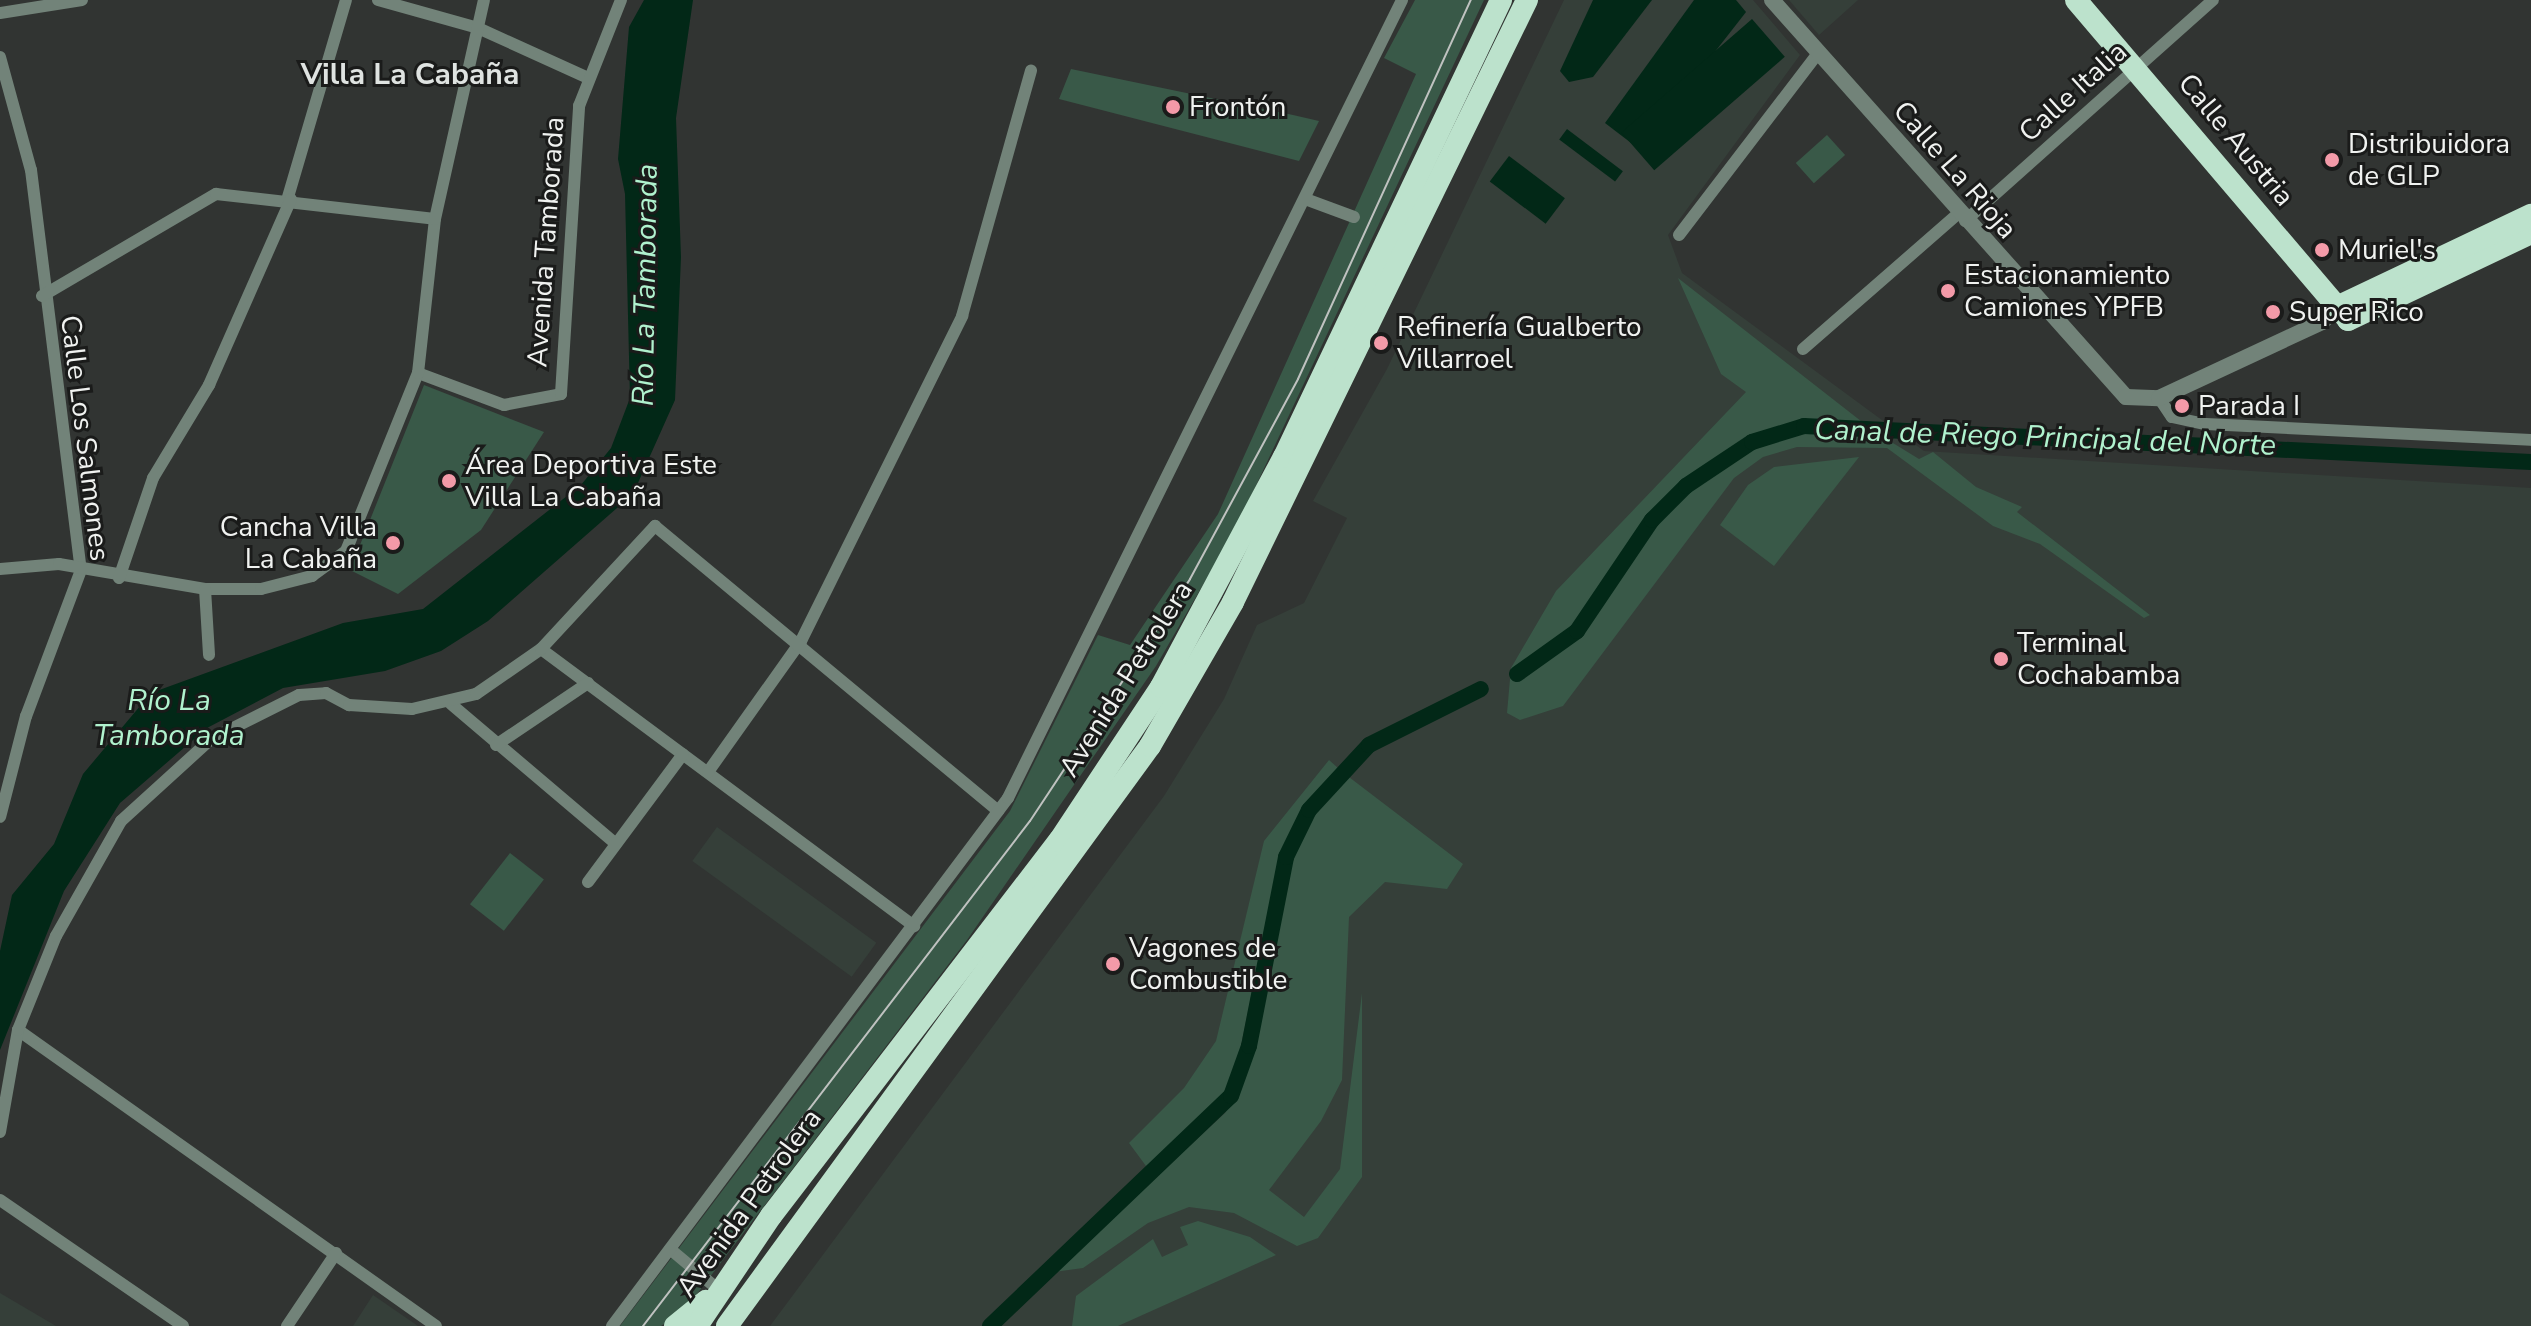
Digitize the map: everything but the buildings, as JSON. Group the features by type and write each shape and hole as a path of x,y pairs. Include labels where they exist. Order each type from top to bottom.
{"highway":[{"name":"Avenida Petrolera","path":"697,1326 720,1291 1059,841 1161,687 1277,470 1501,0"},
{"name":"Avenida Petrolera","path":"734,1321 1150,746 1233,602 1527,0"},
{"name":"Calle Austria","path":"2076,0 2136,68 2335,316"},
{"path":"2335,316 2531,215"},
{"path":"2335,316 2531,233"},
{"path":"675,1326 720,1291"}],"street":[{"path":"0,13 81,0"},
{"path":"119,578 153,478 209,385 290,198 346,0"},
{"path":"378,0 478,28 588,78"},
{"path":"0,569 59,564 119,578 205,589 261,589 312,576 340,558 418,373 435,219 484,0"},
{"name":"Avenida Tamborada","path":"418,373 504,405 561,394 577,121 588,78 621,0"},
{"path":"612,1326 998,811 1308,200 1402,0"},
{"name":"Calle La Rioja","path":"1772,0 2112,389 2143,403 2159,398"},
{"name":"Calle Italia","path":"1803,349 1962,217 2213,0"},
{"path":"1679,235 1818,53"},
{"name":"Calle Los Salmones","path":"0,58 31,170 42,296 81,570 26,716 0,817"},
{"path":"708,772 801,641 858,513 910,428 962,316 1031,71"},
{"path":"42,296 216,194 290,198 435,219"},
{"path":"1308,200 1354,217"},
{"path":"2335,316 2159,398 2172,417 2206,424 2531,438"},
{"path":"0,1132 18,1030 56,936 121,821 211,739 299,695 326,693 349,705 412,709 451,704 515,673 655,526 801,641 998,811"},
{"path":"205,589 209,655"},
{"path":"541,649 914,926"},
{"path":"496,745 588,683"},
{"path":"451,704 616,844"},
{"path":"588,882 683,754"},
{"path":"18,1030 436,1326"},
{"path":"0,1200 183,1326"},
{"path":"670,1249 720,1291"},
{"path":"287,1326 336,1253"}],"shaded area":[{"path":"1415,0 1484,0 1237,526 1156,666 967,940 684,1311 661,1326 620,1326 1010,811 1098,635 1130,645 1218,514 1416,74 1384,58"},
{"name":"Refinería Gualberto Villarroel","path":"1564,0 1753,0 1800,55 1668,235 1682,273 1924,451 2531,488 2531,1326 770,1326 1164,796 1224,699 1257,625 1304,603 1347,518 1313,501 1387,369"},
{"path":"1789,0 1858,0 1819,35"},
{"name":"Frontón","path":"1071,69 1319,121 1299,161 1059,99"},
{"path":"1827,135 1845,155 1814,183 1796,163"},
{"path":"1678,278 1875,432 1919,459 1933,452 1976,487 2022,507 2017,512 2150,615 2144,618 2040,544 1993,526 1887,448 1797,447 1763,457 1734,478 1563,706 1520,720 1507,713 1511,668 1556,591 1746,392 1721,374"},
{"name":"Área Deportiva Este Villa La Cabaña","path":"424,385 544,432 481,530 398,594 350,570"},
{"path":"1859,457 1774,566 1720,525 1748,485 1774,467"},
{"path":"1329,760 1338,768 1289,834 1277,869 1236,1070 1217,1106 1149,1170 1129,1143 1184,1088 1216,1041 1264,841"},
{"path":"1345,774 1463,864 1447,889 1385,882 1349,917 1342,1080 1321,1121 1269,1190 1304,1217 1340,1169 1362,993 1362,1177 1318,1238 1297,1246 1234,1213 1189,1207 1148,1223 1083,1268 1054,1272 1225,1113 1241,1087 1290,860 1303,828"},
{"path":"717,827 876,943 852,977 692,861"},
{"path":"510,853 544,879 504,931 470,904"},
{"path":"1198,1221 1250,1237 1276,1255 1118,1326 1072,1326 1076,1296 1153,1239 1162,1257 1188,1245 1180,1227"},
{"path":"0,1293 56,1326 0,1326"},
{"path":"373,1295 418,1326 353,1326"}],"water":[{"name":"Río La Tamborada","path":"644,0 693,0 676,118 681,257 675,400 633,494 488,621 441,651 385,671 283,688 207,728 120,803 64,891 0,1050 0,951 12,895 54,844 83,774 151,693 343,623 423,609 581,485 611,448 630,398 625,194 618,159 629,27"},
{"path":"1593,0 1652,0 1593,77 1569,82 1560,71"},
{"path":"1694,0 1736,0 1746,12 1639,149 1605,123"},
{"path":"1752,19 1785,57 1654,170 1621,132"},
{"path":"1567,129 1623,171 1615,182 1559,139"},
{"path":"1509,156 1565,198 1546,224 1490,182"}],"waterway":[{"name":"Canal de Riego Principal del Norte","path":"1517,674 1577,631 1652,520 1686,486 1752,442 1804,426 2531,462"},
{"name":"Canal de Riego Principal del Norte","path":"990,1326 1231,1096 1249,1046 1286,857 1309,810 1369,745 1481,689"}],"tram line":[{"path":"643,1326 1030,821 1190,579 1298,379 1471,0"}],"place":[{"name":"Frontón","path":"1173,107"},
{"name":"Distribuidora de GLP","path":"2332,160"},
{"name":"Muriel's","path":"2322,250"},
{"name":"Estacionamiento Camiones YPFB","path":"1948,291"},
{"name":"Super Rico","path":"2273,312"},
{"name":"Refinería Gualberto Villarroel","path":"1381,343"},
{"name":"Parada I","path":"2182,406"},
{"name":"Área Deportiva Este Villa La Cabaña","path":"449,481"},
{"name":"Cancha Villa La Cabaña","path":"393,543"},
{"name":"Terminal Cochabamba","path":"2001,659"},
{"name":"Vagones de Combustible","path":"1113,964"}],"district":[{"name":"Villa La Cabaña","path":"410,75"}]}
